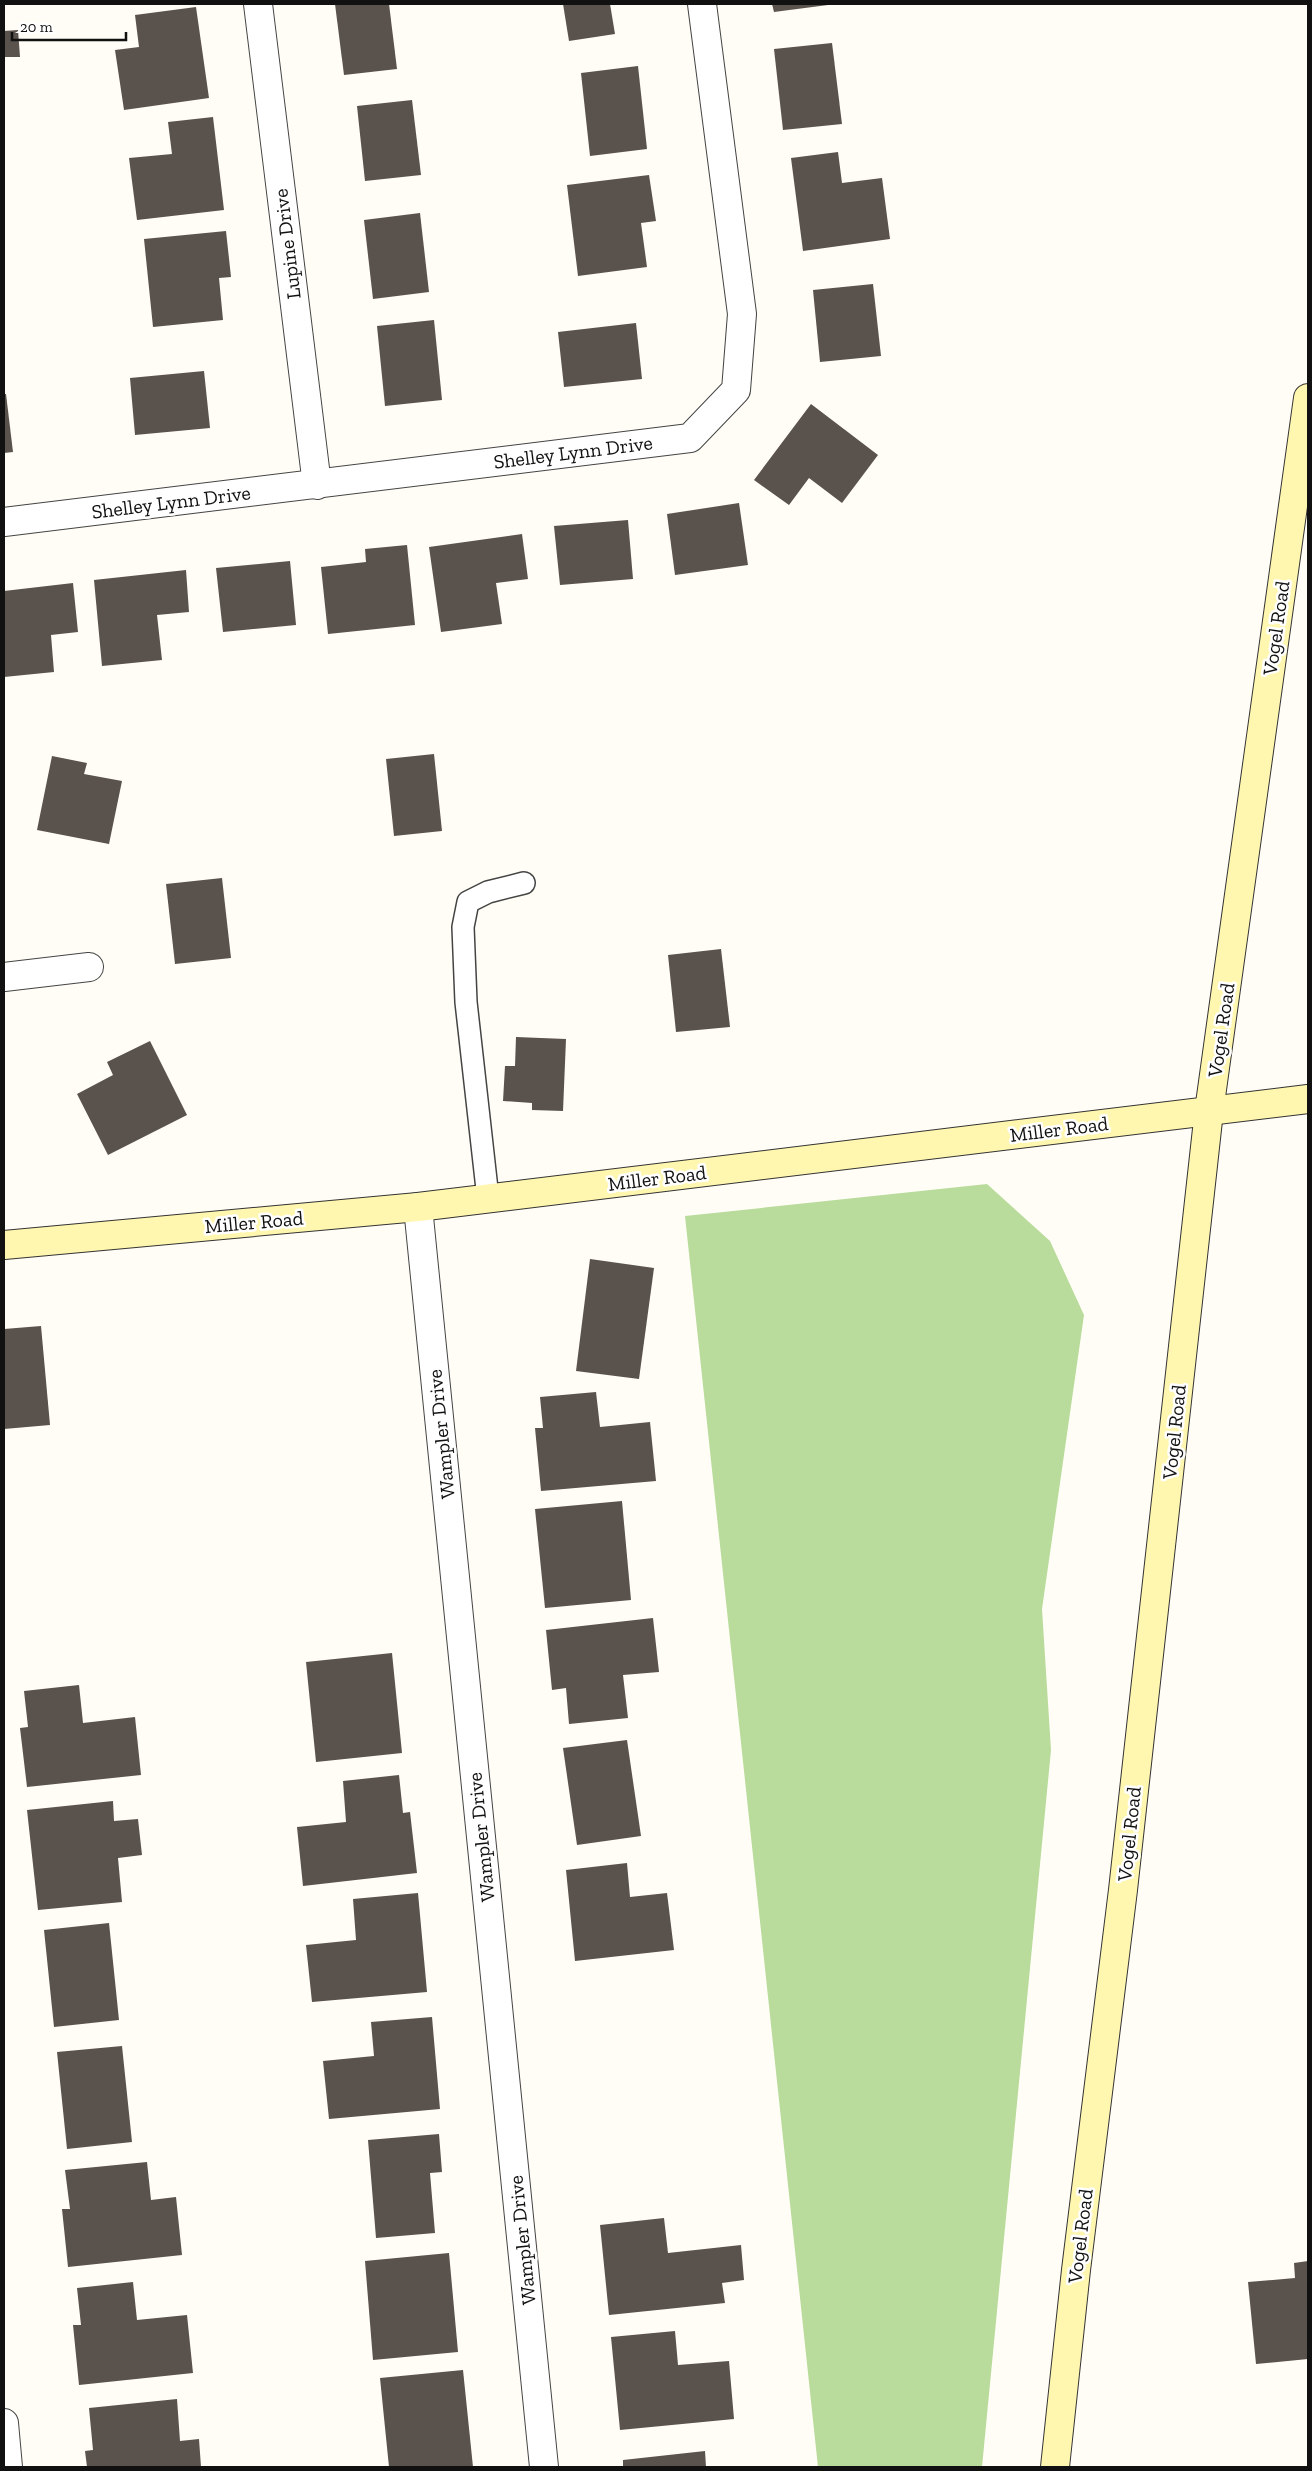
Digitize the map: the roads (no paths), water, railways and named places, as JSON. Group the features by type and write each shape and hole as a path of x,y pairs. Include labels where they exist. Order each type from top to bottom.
{"main road":[{"name":"Vogel Road","path":"1055,2467 1079,2241 1125,1870 1209,1111 1308,398"},
{"name":"Miller Road","path":"4,1245 418,1207 1308,1099"}],"street":[{"name":"Lupine Drive","path":"258,4 317,485"},
{"name":"Shelley Lynn Drive","path":"4,522 690,438 736,390 742,314 702,4"},
{"path":"4,977 90,967"},
{"name":"Wampler Drive","path":"418,1207 544,2467"},
{"path":"4,2423 8,2467"}],"lane":[{"path":"488,1198 466,1002 463,927 468,902 488,892 524,883"}]}
